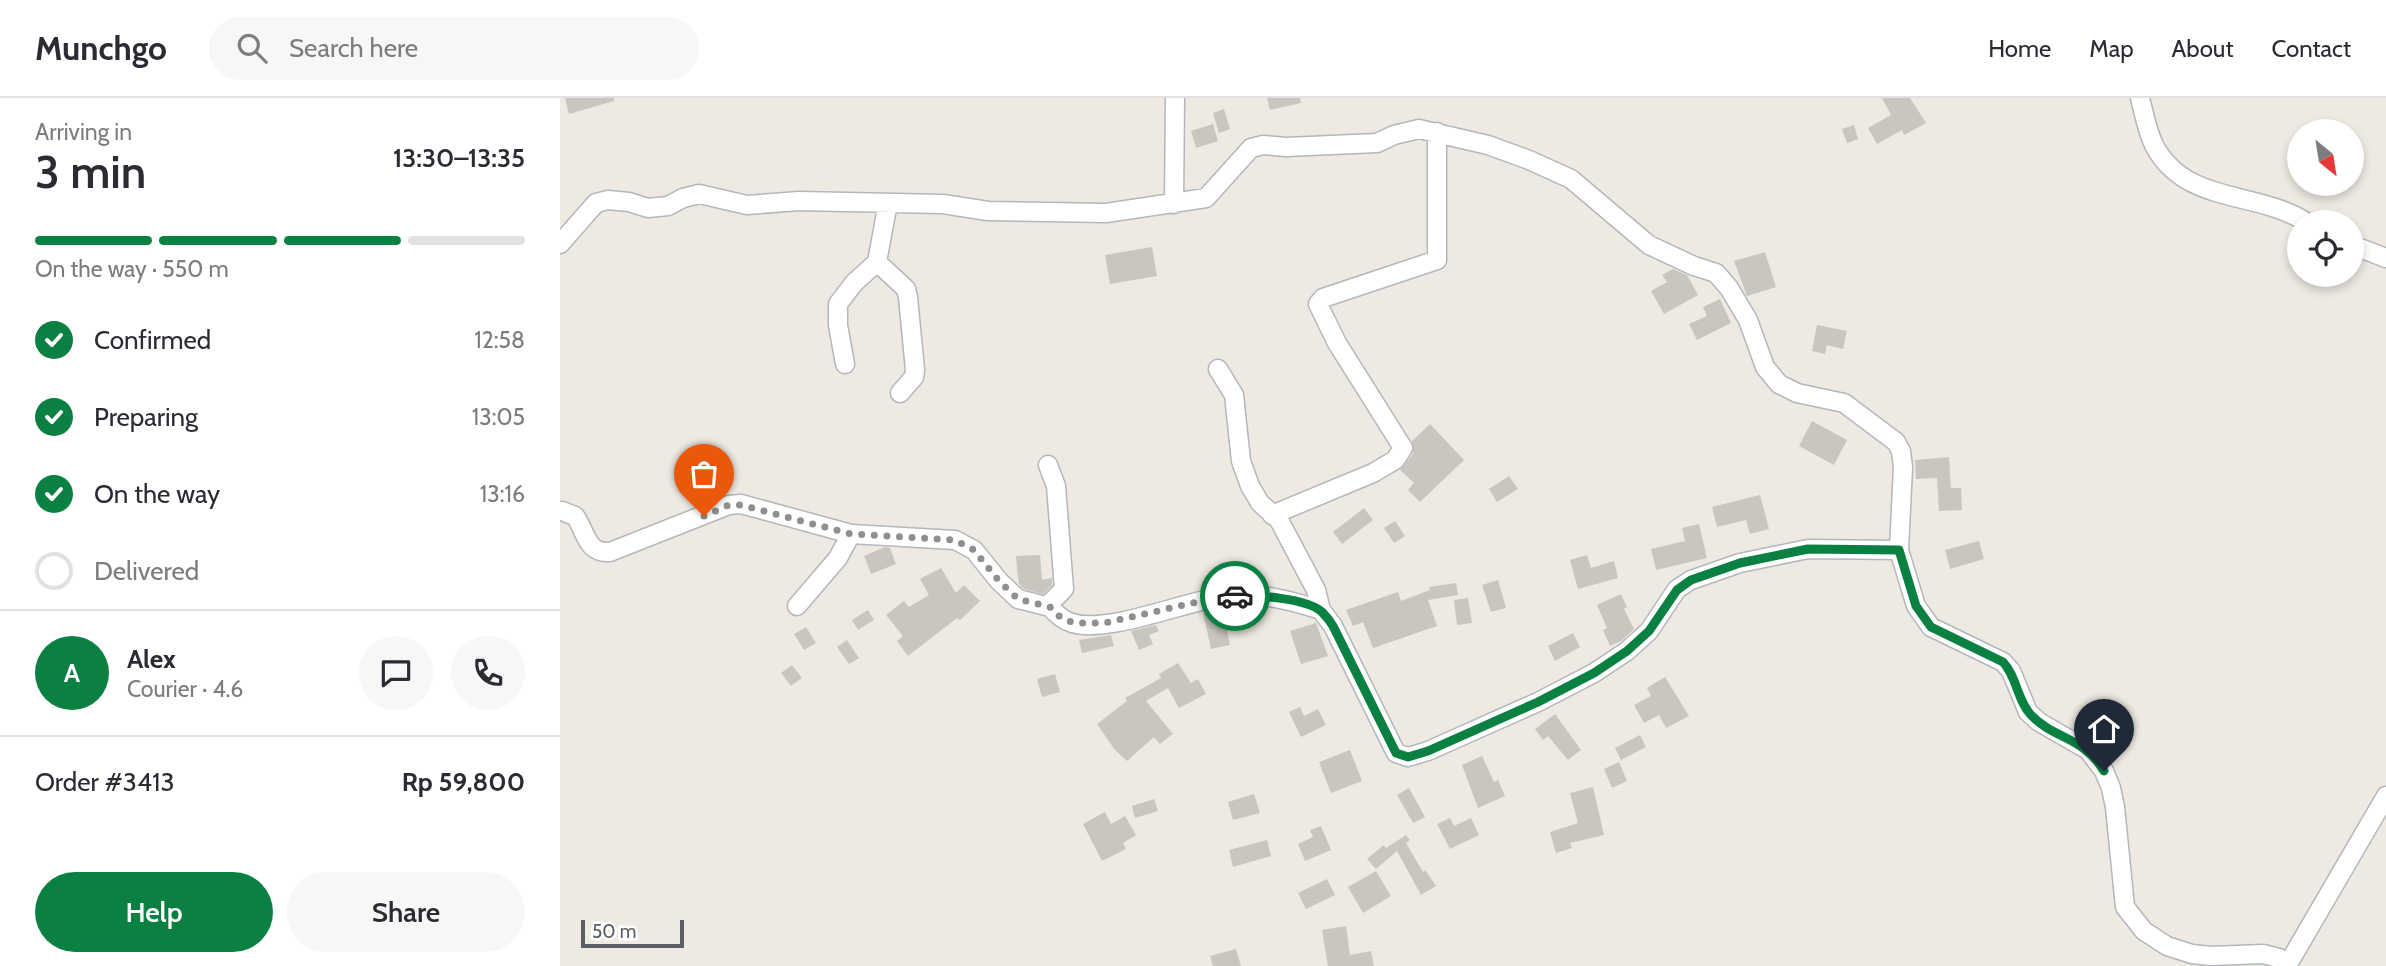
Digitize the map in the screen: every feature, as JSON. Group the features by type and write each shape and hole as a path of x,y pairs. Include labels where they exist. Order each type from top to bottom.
{"street":[{"path":"1174,204 1175,98"},
{"path":"2140,98 2153,144 2175,172 2215,194 2263,202 2287,212"},
{"path":"560,244 596,204 608,200 629,202 648,208 667,206 699,194 747,205 799,201 943,204 988,211 1106,213 1206,198 1251,148 1263,145 1286,147 1377,143 1394,135 1419,129 1488,145 1571,179 1648,245 1716,273 1729,288 1748,320 1765,368 1779,384 1797,393 1844,403 1896,442 1901,451 1903,467 1899,550 1916,606 1931,627 2003,662 2011,671 2028,712 2039,722 2088,750 2096,759 2112,789 2122,860 2125,907 2144,931 2167,946 2192,954 2263,954 2279,958 2288,965 2386,796"},
{"path":"1272,515 1373,473 1395,460 1403,449 1337,343 1318,304 1323,298 1437,260 1437,132"},
{"path":"845,364 838,325 838,304 854,283 877,262 888,203"},
{"path":"2364,250 2386,258"},
{"path":"877,262 906,289 908,297 915,370 914,377 900,393"},
{"path":"1218,369 1234,395 1243,471 1256,497 1279,520 1307,570 1321,610 1333,626 1396,753 1408,757 1461,737 1594,673 1627,651 1649,631 1677,590 1691,580 1740,563 1808,549 1899,550"},
{"path":"1048,465 1056,485 1064,589 1050,607"},
{"path":"562,511 575,516 586,540 594,549 602,552 610,552 729,505 751,506 851,534 955,540 974,550 999,581 1018,599 1050,607 1061,618 1074,623 1105,623 1233,596 1254,595 1287,599 1321,610"},
{"path":"797,606 838,558 851,534"}],"building":[{"path":"565,98 614,98 614,101 569,114"},
{"path":"1267,98 1300,98 1301,103 1270,110"},
{"path":"1882,98 1910,98 1926,123 1904,135 1902,130 1877,144 1868,128 1891,115"},
{"path":"1224,109 1230,129 1219,133 1213,113"},
{"path":"1213,124 1218,141 1196,148 1191,131"},
{"path":"1854,125 1858,139 1847,143 1842,129"},
{"path":"1152,247 1157,276 1110,284 1105,255"},
{"path":"1765,252 1776,287 1747,296 1734,261"},
{"path":"1673,269 1687,275 1698,295 1664,314 1651,291 1667,282 1662,275"},
{"path":"1720,299 1731,323 1697,340 1689,324 1707,316 1703,307"},
{"path":"1817,325 1847,331 1843,349 1827,345 1825,354 1812,351"},
{"path":"1812,421 1847,440 1834,465 1799,446"},
{"path":"1430,424 1464,460 1420,502 1408,490 1414,483 1400,470 1413,454 1412,441"},
{"path":"1949,457 1951,488 1961,488 1962,510 1939,511 1937,478 1916,479 1915,460"},
{"path":"1509,476 1518,489 1497,502 1489,489"},
{"path":"1760,495 1769,529 1750,534 1746,520 1717,527 1712,507"},
{"path":"1364,508 1373,520 1342,544 1333,532"},
{"path":"1395,521 1405,536 1394,543 1384,528"},
{"path":"1699,524 1707,558 1656,570 1651,549 1685,541 1682,528"},
{"path":"1979,541 1984,559 1950,569 1945,550"},
{"path":"885,547 890,548 896,564 871,574 864,556"},
{"path":"1040,555 1042,580 1052,578 1052,585 1043,594 1024,589 1019,584 1016,556"},
{"path":"1587,555 1591,568 1614,561 1618,578 1578,589 1570,560"},
{"path":"941,568 956,593 964,585 980,601 960,620 957,618 908,656 897,641 903,636 886,615 904,601 909,607 929,595 920,579"},
{"path":"1498,580 1506,608 1491,612 1482,585"},
{"path":"1456,583 1458,595 1428,600 1437,626 1373,648 1363,622 1353,626 1346,610 1398,592 1401,601 1430,590 1429,587"},
{"path":"1621,594 1627,607 1624,609 1634,629 1621,641 1610,646 1603,630 1607,628 1597,605"},
{"path":"1468,598 1472,623 1457,625 1454,600"},
{"path":"1237,606 1240,623 1226,625 1230,645 1211,649 1203,612"},
{"path":"868,610 874,620 858,630 852,620"},
{"path":"1316,623 1328,656 1301,664 1290,631"},
{"path":"1156,625 1159,631 1149,635 1153,644 1139,650 1131,631"},
{"path":"806,627 816,643 804,650 794,634"},
{"path":"1573,633 1580,647 1555,661 1548,646"},
{"path":"1111,635 1114,646 1082,653 1079,640"},
{"path":"847,640 859,658 849,664 837,647"},
{"path":"1178,663 1191,683 1198,679 1206,694 1179,708 1168,688 1146,701 1173,734 1160,744 1154,737 1127,761 1115,750 1097,724 1127,701 1125,698 1161,678 1159,674"},
{"path":"792,665 802,678 791,686 781,673"},
{"path":"1055,674 1060,692 1042,697 1037,679"},
{"path":"1665,677 1689,716 1666,728 1659,715 1644,723 1634,705 1651,696 1647,688"},
{"path":"1300,707 1304,716 1318,709 1326,725 1301,737 1289,712"},
{"path":"1555,714 1581,750 1568,760 1548,736 1543,740 1535,729"},
{"path":"1640,735 1646,747 1621,760 1615,748"},
{"path":"1350,750 1362,781 1331,793 1319,762"},
{"path":"1482,756 1494,782 1498,780 1505,796 1478,808 1462,765"},
{"path":"1619,762 1627,781 1612,788 1604,769"},
{"path":"1593,787 1604,835 1570,843 1572,848 1556,853 1550,832 1578,823 1570,793"},
{"path":"1409,788 1425,817 1413,823 1397,795"},
{"path":"1254,794 1260,813 1233,820 1228,802"},
{"path":"1154,799 1158,811 1135,818 1132,806"},
{"path":"1105,812 1111,824 1125,816 1136,835 1123,843 1126,849 1102,861 1083,824"},
{"path":"1450,818 1454,826 1471,818 1479,835 1450,849 1437,824"},
{"path":"1321,826 1331,850 1305,861 1298,844 1313,837 1310,830"},
{"path":"1406,835 1410,840 1406,843 1423,872 1425,870 1436,886 1421,895 1397,851 1376,869 1367,859 1384,845 1386,848"},
{"path":"1267,840 1271,856 1233,867 1229,850"},
{"path":"1376,871 1391,896 1363,913 1348,887"},
{"path":"1327,879 1335,895 1306,909 1298,893"},
{"path":"1346,926 1350,955 1371,951 1374,966 1328,966 1322,930"},
{"path":"1236,949 1241,966 1213,966 1210,956"}],"way so far":[{"path":"704,516 729,505 741,505 851,534 955,540 974,550 999,581 1018,599 1050,607 1061,618 1074,623 1105,623 1223,596 1235,596"}],"route":[{"path":"1235,596 1287,599 1321,610 1333,626 1396,753 1401,757 1408,757 1461,737 1594,673 1627,651 1649,631 1677,590 1691,580 1740,563 1808,549 1899,550 1922,618 1931,627 2003,662 2011,671 2028,712 2039,722 2088,750 2104,771"}]}
